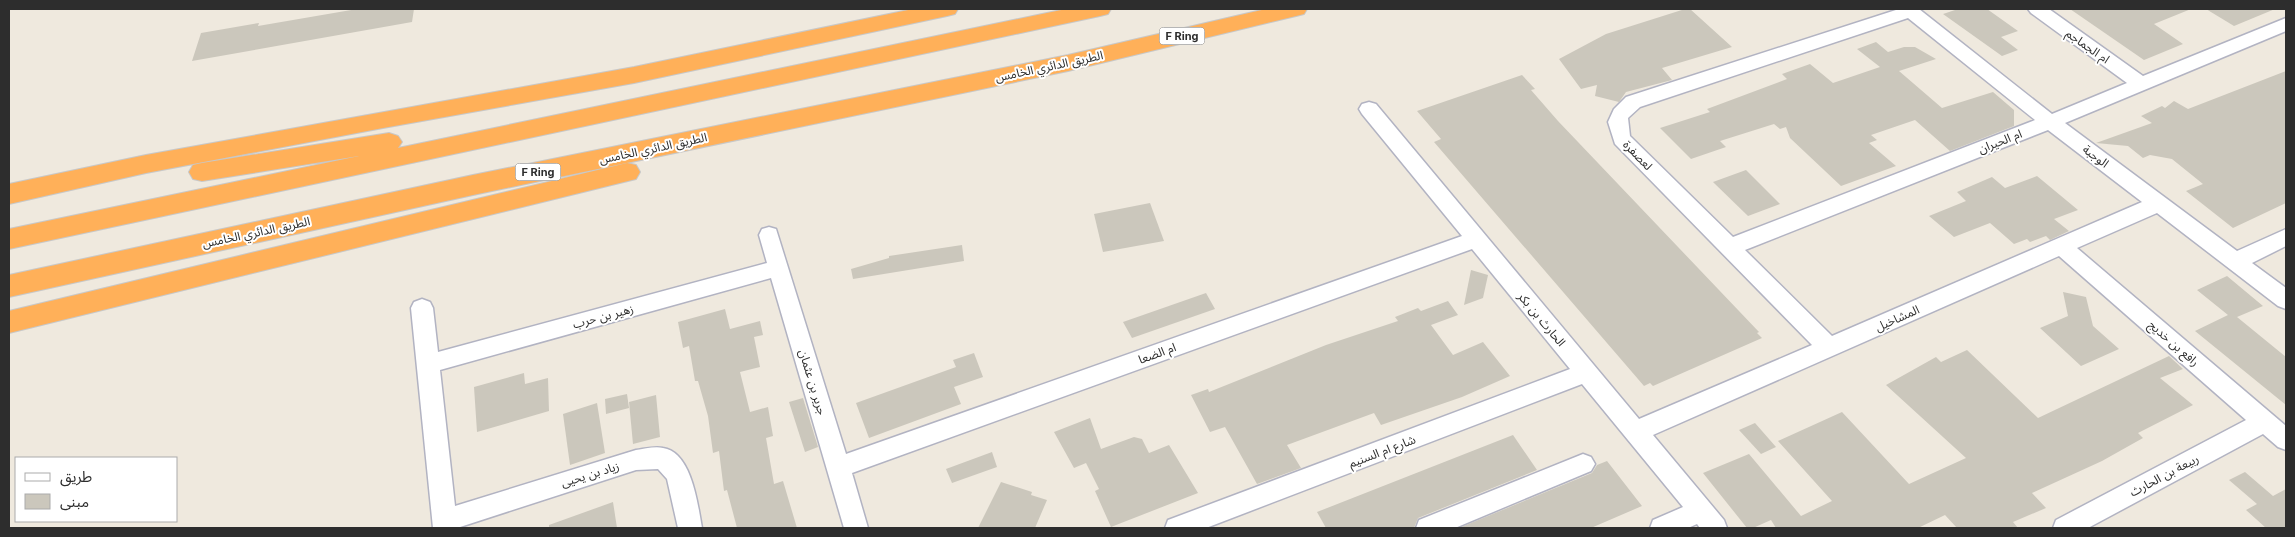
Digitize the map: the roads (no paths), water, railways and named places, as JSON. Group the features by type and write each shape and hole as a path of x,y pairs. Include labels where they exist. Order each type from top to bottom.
{"highway":[{"path":"9,194 146,164 383,118 634,76 947,9"},
{"path":"9,240 1100,9"},
{"name":"الطريق الدائري الخامس","path":"9,286 463,187 1068,63 1296,9"},
{"path":"9,322 1068,63"},
{"path":"9,201 444,134 598,114"}],"street":[{"name":"ام الجماجم","path":"2037,9 2140,83"},
{"name":"الوجبة","path":"1909,10 2050,122 2286,300"},
{"name":"لعصفرة","path":"1828,348 1622,139 1616,126 1617,118 1621,110 1633,102 1909,10"},
{"name":"ام الحيران","path":"1730,247 2050,122 2140,83 2286,24"},
{"path":"2268,30 2286,42"},
{"name":"الحارث بن بكر","path":"1369,109 1708,520"},
{"name":"المشاخيل","path":"1635,432 2158,204"},
{"name":"جرير بن عثمان","path":"769,235 856,528"},
{"path":"2236,261 2286,237"},
{"name":"ام الضعا","path":"838,467 1476,239"},
{"name":"رافع بن خديج","path":"2061,246 2286,440"},
{"name":"زهير بن حرب","path":"427,364 779,268"},
{"path":"422,308 445,524"},
{"name":"شارع ام السنيم","path":"1178,528 1586,373"},
{"name":"ربيعة بن الحارث","path":"2065,528 2264,422"},
{"name":"زياد بن يحيى","path":"445,524 636,460 664,458 678,474 690,528"},
{"path":"1428,528 1583,464"},
{"path":"1662,528 1708,520"}]}
